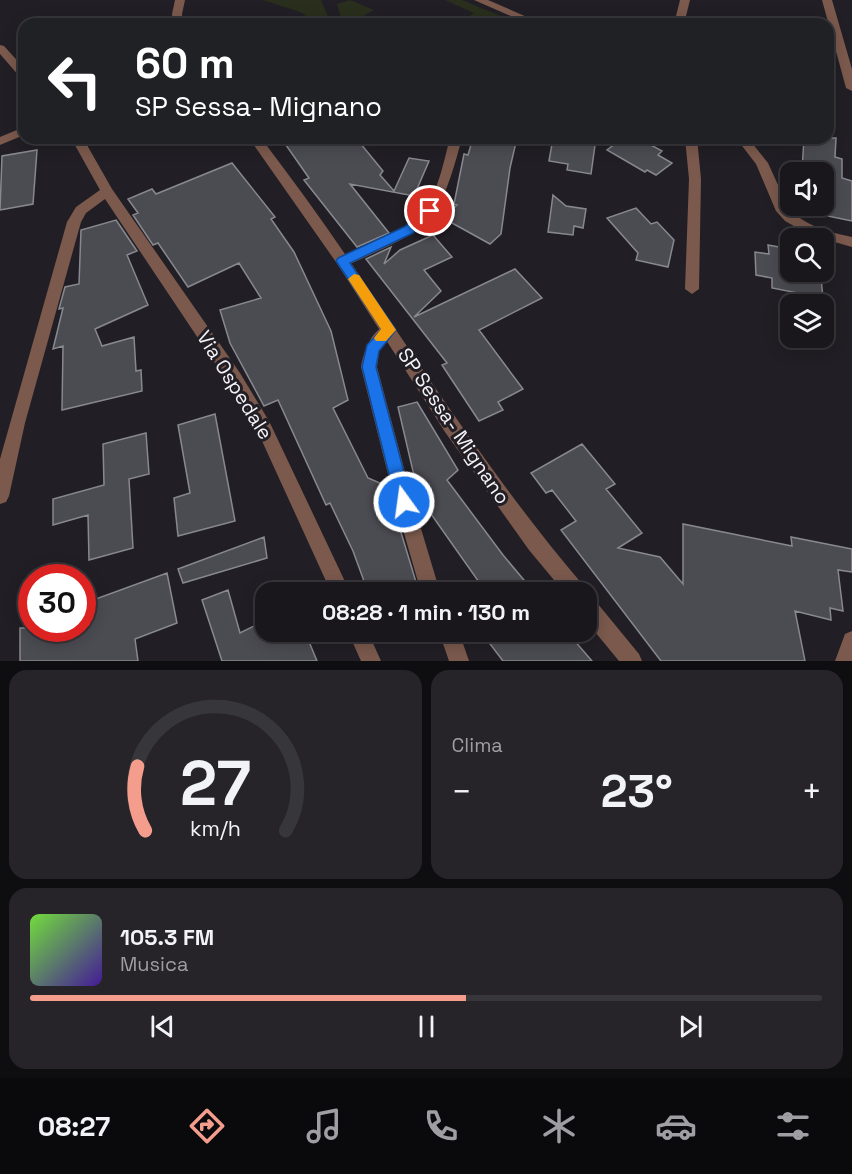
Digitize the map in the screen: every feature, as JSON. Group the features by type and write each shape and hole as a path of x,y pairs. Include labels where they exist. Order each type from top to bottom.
{"street":[{"path":"177,18 180,0"},
{"path":"479,0 523,18"},
{"path":"680,18 685,0"},
{"path":"827,0 832,18"},
{"path":"834,25 852,88"},
{"path":"0,48 5,62 18,71"},
{"path":"0,141 18,134"},
{"name":"Via Ospedale","path":"80,144 107,191 234,378 263,426 336,582"},
{"name":"SP Sessa- Mignano","path":"259,144 343,261 451,427 536,544 568,582"},
{"path":"343,261 409,230 430,211 444,178 454,144"},
{"path":"692,144 695,179 692,290"},
{"path":"747,144 762,163 783,211 788,217 812,232 852,242"},
{"path":"0,496 17,423 74,222 81,210 107,191"},
{"path":"389,330 372,349 369,367 404,502 428,582"},
{"path":"597,618 632,661"},
{"path":"845,661 852,641"},
{"path":"362,642 371,661"},
{"path":"452,642 459,661"}],"green space":[{"path":"263,0 321,0 328,18 310,18 300,12"},
{"path":"350,0 374,10 359,18 341,18 337,4"},
{"path":"445,0 462,0 506,18 467,18 474,13"}],"building":[{"path":"834,138 836,138 835,157 842,159 842,178 852,181 852,221 828,216 834,216 834,162 802,162 804,144 834,144"},
{"path":"285,144 361,144 383,171 380,175 394,191 409,158 429,161 414,196 350,184 389,233 357,247 304,180 309,178"},
{"path":"471,144 516,144 501,234 490,244 443,218 457,205 454,204 464,154 468,155"},
{"path":"552,144 595,144 591,174 567,170 568,164 549,161"},
{"path":"615,144 649,144 662,151 658,155 672,163 656,175 647,170 645,172 607,150"},
{"path":"37,150 33,204 0,210 2,156"},
{"path":"232,163 275,217 271,219 294,252 331,331 348,400 333,408 368,478 387,486 416,582 364,582 353,551 330,503 326,505 278,400 264,406 230,343 220,310 261,298 239,263 188,287 158,243 153,245 133,215 138,213 128,199 152,189 156,194"},
{"path":"553,195 566,206 586,209 583,228 574,226 573,235 548,232"},
{"path":"636,208 651,224 657,222 674,240 668,267 636,260 638,253 607,218"},
{"path":"116,220 137,251 127,255 148,305 95,329 102,346 134,337 136,371 141,370 142,391 62,410 63,346 53,349 63,308 59,309 65,287 79,284 81,230"},
{"path":"433,235 452,257 424,270 441,291 414,317 515,269 542,298 479,330 523,389 498,402 503,410 479,421 442,365 447,363 366,259 391,247 384,264 400,250"},
{"path":"768,245 780,247 780,282 821,282 823,294 803,294 772,288 772,278 756,275 755,252 769,254"},
{"path":"417,402 458,470 447,480 526,582 479,582 419,497 398,407"},
{"path":"215,414 235,521 178,536 174,498 190,493 178,425"},
{"path":"146,433 149,474 129,479 133,548 89,560 88,515 53,525 53,499 104,485 103,444"},
{"path":"582,444 615,484 606,489 642,533 618,548 660,557 683,584 683,524 792,546 791,537 852,549 852,572 838,570 843,611 830,608 831,620 795,611 805,661 661,661 561,530 576,521 552,490 546,493 531,473"},
{"path":"264,537 267,558 183,583 178,569"},
{"path":"167,573 177,623 135,639 138,661 20,661 20,642 96,642 96,599"},
{"path":"228,590 240,633 255,626 255,642 309,642 317,661 222,661 202,600"},
{"path":"489,642 576,642 592,661 503,661"}],"slow traffic":[{"path":"354,279 389,330 381,338"}],"route":[{"path":"404,502 369,367 372,349 389,330 343,261 399,236 418,224 430,211"}]}
